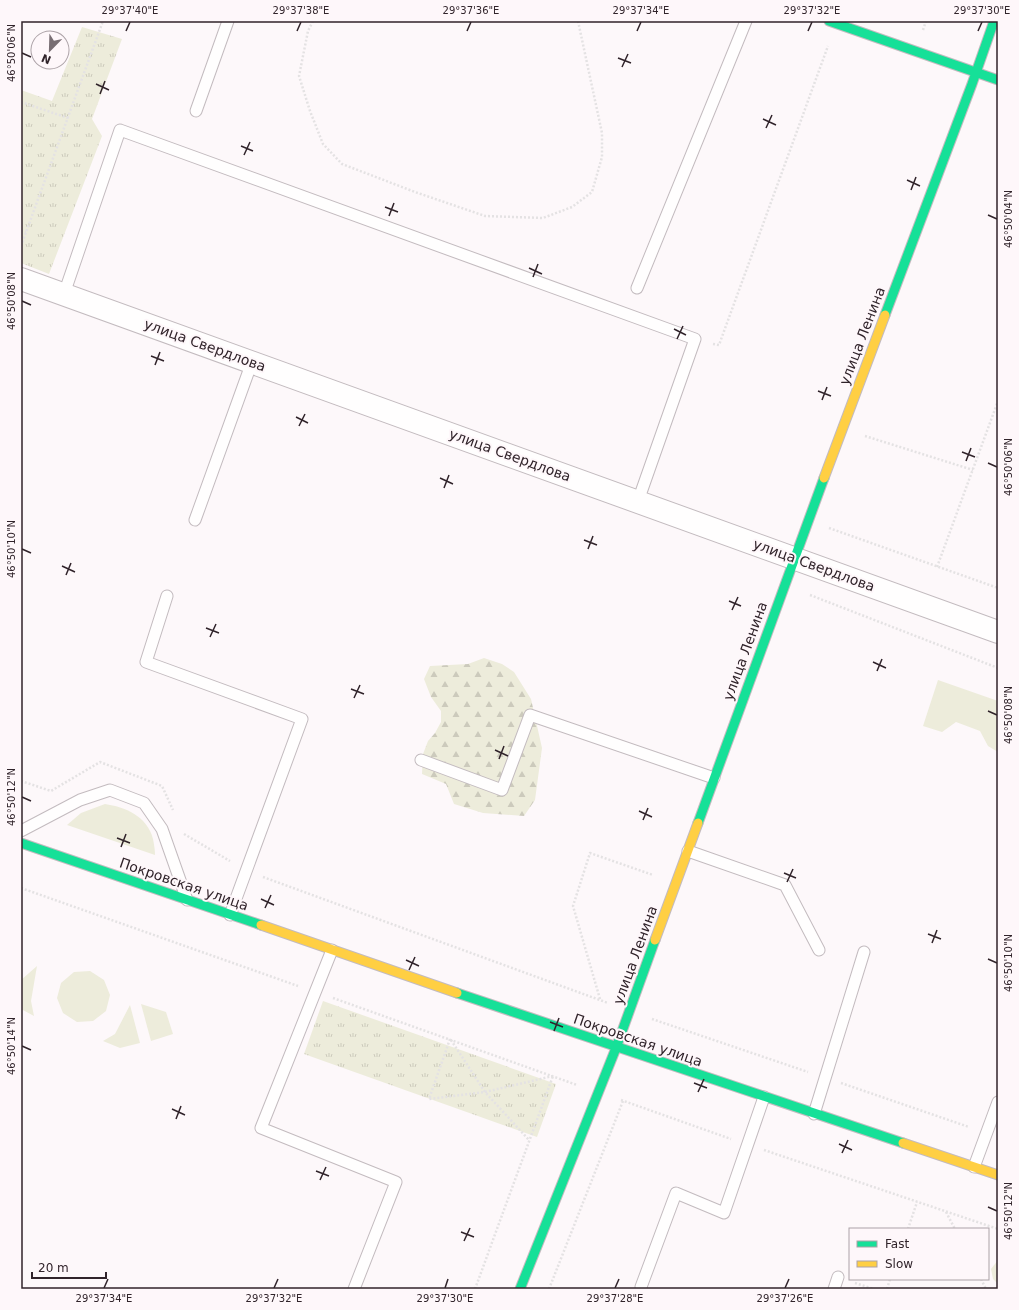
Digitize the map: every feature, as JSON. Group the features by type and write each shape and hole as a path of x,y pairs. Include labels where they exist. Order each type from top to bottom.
{"street":[{"path":"829,21 998,80"},
{"name":"улица Ленина","path":"520,1289 630,1011 794,558 994,21"},
{"name":"улица Свердлова","path":"21,279 998,632"},
{"name":"Покровская улица","path":"21,843 616,1048 998,1175"}],"lane":[{"path":"196,111 228,21"},
{"path":"637,288 746,21"},
{"path":"64,294 120,130 695,339 638,501"},
{"path":"195,520 252,362"},
{"path":"167,596 146,662 302,719 230,914"},
{"path":"421,760 502,790 530,715 714,778"},
{"path":"21,831 80,800 110,790 144,803 162,829 187,900"},
{"path":"688,851 784,885 819,950"},
{"path":"332,950 261,1128 396,1182 354,1289"},
{"path":"814,1114 864,952"},
{"path":"641,1287 676,1194 724,1212 764,1097"},
{"path":"974,1167 998,1102"},
{"path":"834,1289 838,1278"}],"path":[{"path":"21,246 103,21"},
{"path":"313,21 308,31 299,76 310,111 323,144 342,164 415,192 485,216 543,218 572,208 592,192 602,157 602,133 578,21"},
{"path":"695,339 719,345 829,42"},
{"path":"21,102 68,118"},
{"path":"21,230 26,232"},
{"path":"937,568 998,401"},
{"path":"863,436 973,470"},
{"path":"827,528 937,568 998,588"},
{"path":"810,595 998,668"},
{"path":"21,781 51,791 100,762 162,786 174,813"},
{"path":"183,834 246,871 630,1011 987,1133"},
{"path":"601,1000 573,906 590,854 676,883"},
{"path":"21,888 450,1039 598,1093 998,1229"},
{"path":"450,1039 485,1092 530,1140"},
{"path":"450,1039 429,1098 485,1092 553,1076"},
{"path":"475,1289 553,1076"},
{"path":"550,1289 624,1101"},
{"path":"908,1228 917,1202"},
{"path":"946,1211 954,1228"},
{"path":"982,1280 986,1289"}],"green space":[{"path":"82,27 122,39 92,119 102,136 49,274 21,263 21,90 52,101 65,70 70,70 70,57"},
{"path":"484,658 502,664 514,672 531,699 542,748 535,800 524,816 483,813 454,804 446,784 422,774 423,754 428,741 435,733 441,722 441,711 431,697 424,679 430,666 468,664"},
{"path":"938,680 998,701 998,752 988,746 980,731 956,722 942,732 923,726"},
{"path":"105,804 127,810 146,824 153,839 155,855 67,825 81,813"},
{"path":"37,966 31,1001 34,1016 21,1009 21,980"},
{"path":"90,971 104,980 110,995 106,1011 93,1021 77,1022 63,1013 57,998 61,983 74,972"},
{"path":"323,1001 556,1084 537,1137 304,1054"},
{"path":"141,1004 166,1012 173,1034 151,1041"},
{"path":"130,1005 140,1043 120,1048 103,1041 115,1034"},
{"path":"998,1260 998,1284 993,1279 991,1269"}],"traffic: fast":[{"path":"829,21 998,80"},
{"path":"885,315 972,84 994,21"},
{"path":"698,823 824,478"},
{"path":"21,843 261,925"},
{"path":"520,1289 616,1048 655,940"},
{"path":"457,993 903,1143"}],"traffic: slow":[{"path":"824,478 885,315"},
{"path":"655,940 698,823"},
{"path":"261,925 457,993"},
{"path":"903,1143 998,1175"}]}
